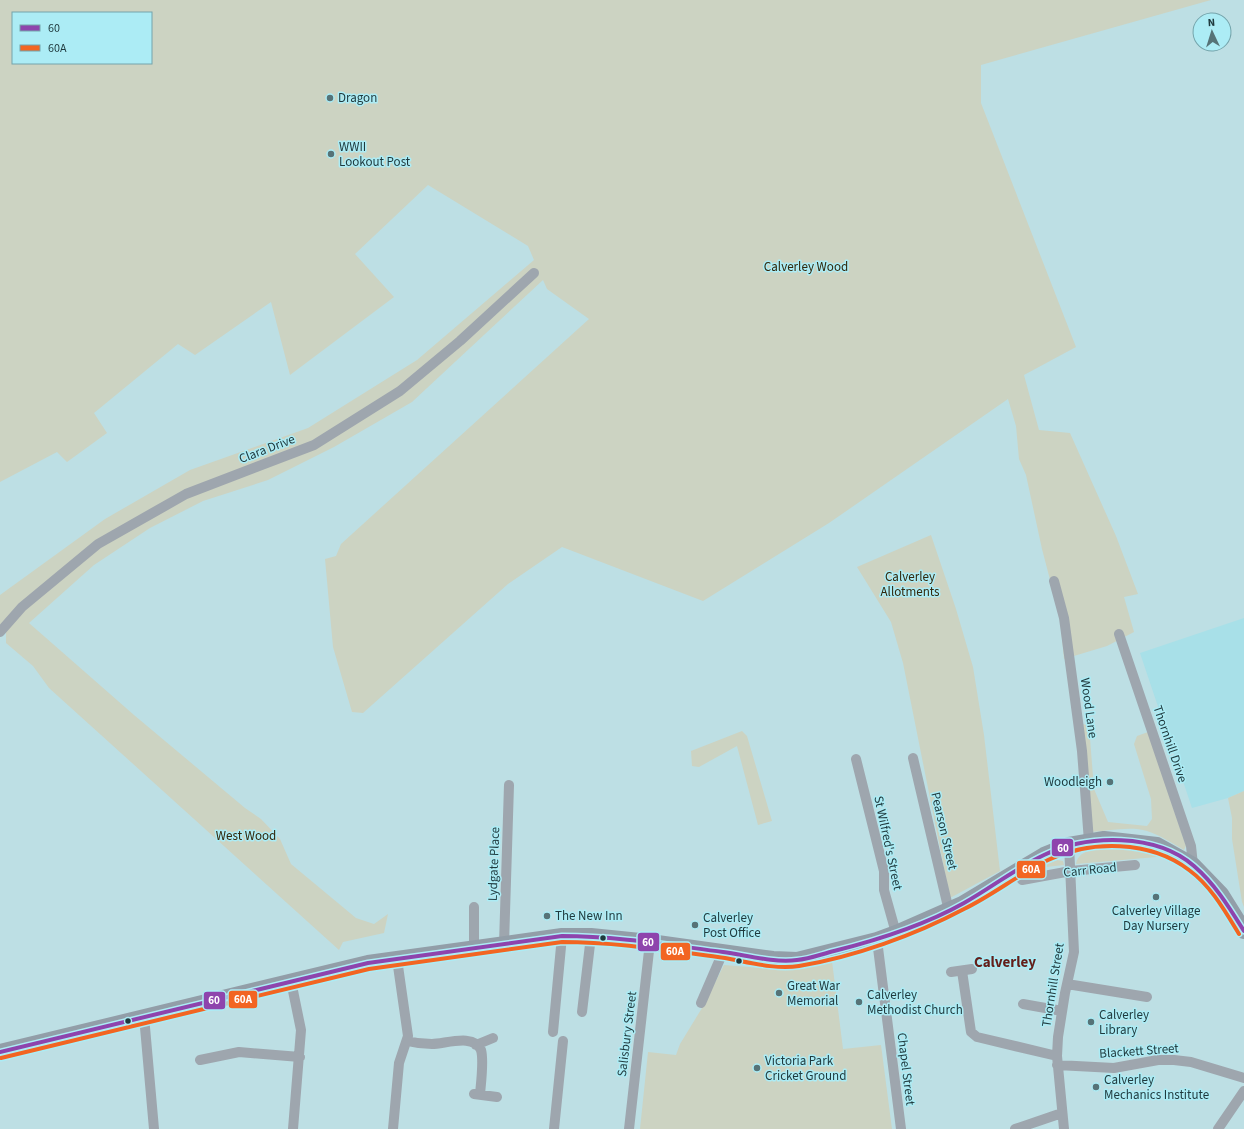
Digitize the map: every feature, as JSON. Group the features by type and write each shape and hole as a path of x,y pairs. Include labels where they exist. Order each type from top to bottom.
{"main road":[{"name":"Carr Road","path":"0,1052 368,962 562,936 591,936 650,942 772,959 797,960 877,940 896,933 949,911 1044,855 1069,845 1089,840 1122,840 1157,845 1193,864 1221,894 1244,930"}],"street":[{"name":"Clara Drive","path":"0,632 22,607 98,544 186,494 314,445 400,391 460,341 534,273"},
{"name":"Wood Lane","path":"1054,581 1064,618 1082,751 1089,840"},
{"name":"Thornhill Drive","path":"1119,634 1191,846 1193,864"},
{"name":"Pearson Street","path":"913,758 949,911"},
{"name":"St Wilfred's Street","path":"856,759 884,871 884,890 896,933"},
{"name":"Lydgate Place","path":"504,944 509,785"},
{"name":"Thornhill Street","path":"1064,1129 1057,1060 1062,1011 1074,952 1069,845"},
{"name":"Carr Road","path":"1022,880 1071,871 1135,865"},
{"path":"474,907 474,948"},
{"path":"553,1032 562,936"},
{"path":"582,1012 591,936"},
{"name":"Chapel Street","path":"877,940 901,1129"},
{"name":"Salisbury Street","path":"629,1129 650,942"},
{"path":"701,1003 723,952"},
{"path":"393,1129 399,1063 407,1041 408,1029 397,959"},
{"name":"Blackett Street","path":"951,972 967,970 971,1032 976,1038 1057,1060 1107,1068 1174,1060 1191,1062 1244,1078"},
{"path":"291,981 300,1017 301,1030 293,1129"},
{"path":"1067,984 1147,997"},
{"path":"1023,1004 1062,1011"},
{"path":"144,1016 150,1128"},
{"path":"476,1044 493,1038"},
{"path":"407,1041 432,1044 470,1041 476,1044 481,1050 482,1056 477,1094 497,1097"},
{"path":"554,1129 563,1041"},
{"path":"200,1060 239,1052 300,1057"},
{"path":"1218,1129 1244,1091"},
{"path":"1015,1129 1062,1113"}],"shaded area":[{"path":"1244,618 1244,791 1228,798 1192,808 1140,653"}],"green space":[{"name":"Calverley Wood","path":"0,0 1211,0 981,65 981,103 1076,347 1024,375 1039,430 1070,433 1116,536 1138,594 1124,597 1134,632 1107,646 1064,659 1060,618 1042,549 1026,475 1019,459 1016,426 1008,399 829,523 703,601 562,547 508,584 363,713 352,712 333,647 325,559 336,556 341,544 589,319 547,289 543,280 412,402 334,447 268,480 203,501 150,528 94,565 29,623 134,715 245,808 261,819 280,839 291,864 356,918 374,924 388,914 384,933 343,942 339,950 49,688 33,666 6,643 6,629 0,624 0,595 105,519 190,470 308,428 417,360 534,260 528,246 428,185 355,254 394,297 290,375 271,302 195,355 178,344 94,413 107,433 67,462 57,452 0,482"},
{"name":"Calverley Allotments","path":"931,535 956,609 973,667 984,735 1000,871 950,898 903,663 891,622 857,567"},
{"path":"1083,724 1089,726 1094,789 1108,822 1147,826 1152,819 1151,799 1134,744 1137,736 1148,732 1186,846 1184,850 1166,839 1147,831 1127,829 1091,832"},
{"path":"742,731 747,736 772,821 758,825 737,746 699,767 692,766 691,751"},
{"path":"1244,791 1244,907 1232,839 1232,818 1228,798"},
{"path":"1097,849 1147,849 1168,856 1076,864 1081,855 1086,852"},
{"path":"1057,860 1063,861 1064,865 1046,867 1047,864"},
{"path":"832,961 843,1049 881,1045 892,1129 640,1129 648,1052 676,1055 680,1044 702,1008 724,965 784,970 801,969"}],"transit line":[{"name":"60","path":"0,1052 368,963 562,936 582,936 642,941 769,960 788,961 806,959 900,932 933,919 964,903 1023,866 1044,855 1081,843 1101,841 1121,840 1141,842 1161,847 1178,855 1194,866 1209,880 1244,931"},
{"name":"60A","path":"1,1058 369,969 562,942 583,942 644,947 781,967 799,966 820,962 884,944 925,928 975,903 1048,860 1065,853 1101,846 1139,848 1174,860 1197,876 1211,891 1239,934"}],"place":[{"name":"Dragon","path":"330,98"},
{"name":"WWII Lookout Post","path":"331,154"},
{"name":"Woodleigh","path":"1110,782"},
{"name":"Calverley Village Day Nursery","path":"1156,897"},
{"name":"The New Inn","path":"547,916"},
{"name":"Calverley Post Office","path":"695,925"},
{"name":"Great War Memorial","path":"779,993"},
{"name":"Calverley Methodist Church","path":"859,1002"},
{"name":"Calverley Library","path":"1091,1022"},
{"name":"Victoria Park Cricket Ground","path":"757,1068"},
{"name":"Calverley Mechanics Institute","path":"1096,1087"}],"district":[{"name":"Calverley","path":"1005,962"}],"park label":[{"name":"West Wood","path":"246,836"}]}
